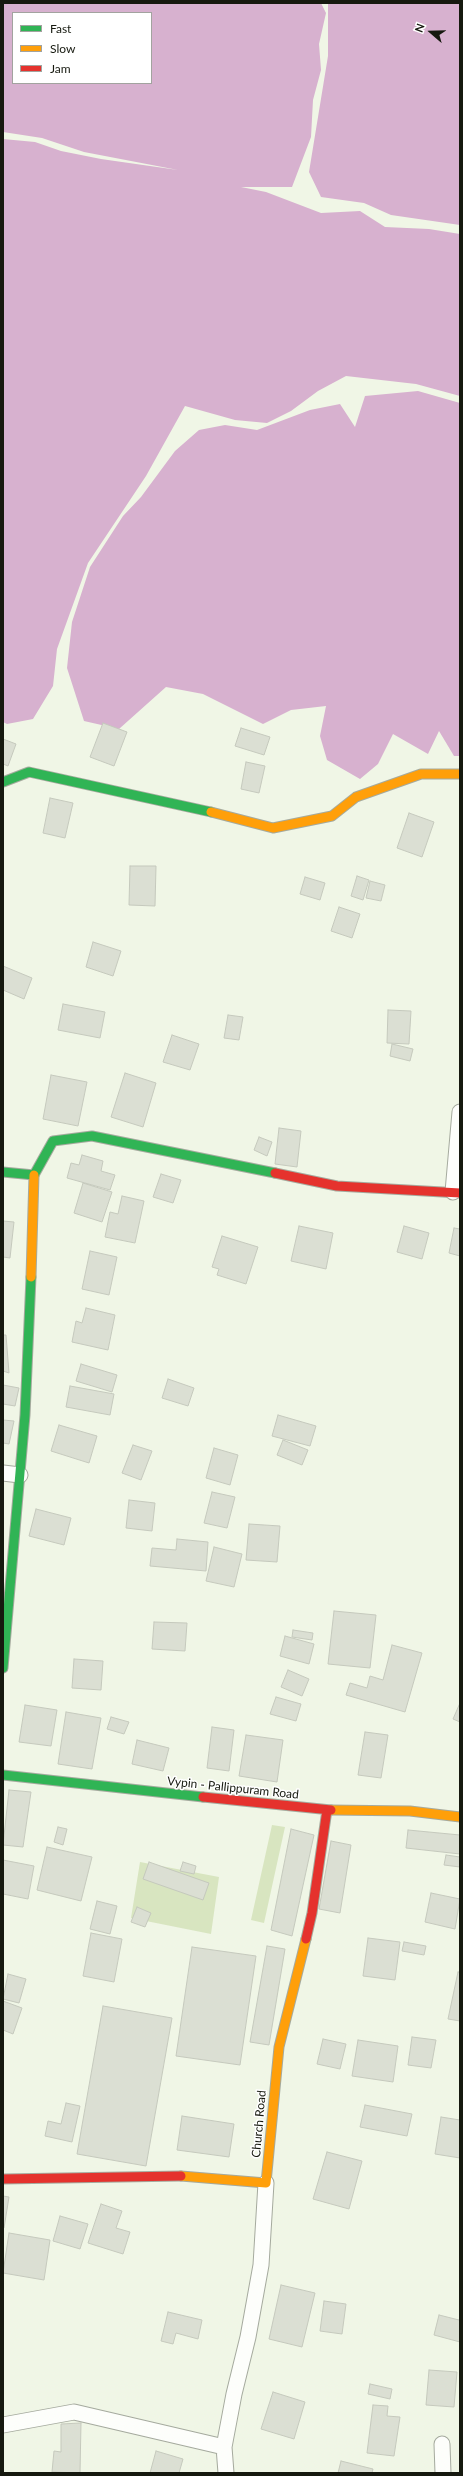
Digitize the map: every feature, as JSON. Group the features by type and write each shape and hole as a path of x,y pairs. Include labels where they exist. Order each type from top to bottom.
{"street":[{"path":"3,782 29,772 176,803 273,828 332,816 356,797 421,774 460,774"},
{"path":"3,1668 20,1475 32,1262 34,1175 52,1141 92,1136 337,1186 457,1193 460,1112"},
{"path":"3,1172 34,1175"},
{"path":"3,1473 20,1475"},
{"name":"Vypin - Pallippuram Road","path":"3,1775 327,1810 410,1811 460,1817"},
{"name":"Church Road","path":"266,2183 279,2047 312,1913 327,1810"},
{"path":"3,2179 190,2176 266,2183 260,2265 248,2337 234,2394 224,2447 226,2473"},
{"path":"3,2425 74,2412 224,2447"},
{"path":"442,2444 443,2473"}],"green space":[{"path":"272,1825 285,1827 264,1923 251,1920"},
{"path":"140,1862 219,1877 211,1934 131,1918"}],"shaded area":[{"path":"3,3 321,3 326,13 319,44 321,70 313,100 311,137 292,187 241,187 266,192 321,213 360,211 385,227 429,229 460,234 460,396 416,384 346,376 318,391 291,411 267,423 235,420 185,406 146,476 88,563 57,649 53,686 33,719 7,724 3,722 3,139 35,142 61,151 101,159 178,170 84,152 42,138 3,132"},
{"path":"328,3 460,3 460,225 391,215 364,203 321,197 309,172 328,56"},
{"path":"418,391 460,403 460,756 454,756 439,731 428,754 393,734 378,764 360,779 327,760 320,736 326,706 291,710 263,724 203,694 166,687 119,729 84,721 67,668 72,622 90,567 123,516 141,497 175,451 199,430 225,425 257,430 310,410 340,404 355,427 365,396"}],"building":[{"path":"103,723 127,732 114,766 90,757"},
{"path":"241,728 270,737 264,755 235,746"},
{"path":"3,739 16,744 8,766 3,764"},
{"path":"246,762 265,766 259,793 241,789"},
{"path":"50,798 73,803 65,838 43,833"},
{"path":"409,813 434,822 422,857 397,848"},
{"path":"130,866 156,866 155,906 129,905"},
{"path":"357,876 369,880 363,900 351,896"},
{"path":"305,877 325,883 320,900 300,894"},
{"path":"370,881 385,885 381,901 366,898"},
{"path":"339,907 360,914 352,938 331,931"},
{"path":"93,942 121,951 113,976 86,967"},
{"path":"3,966 32,978 24,999 3,990"},
{"path":"63,1004 105,1012 100,1038 58,1030"},
{"path":"388,1010 411,1011 409,1044 387,1043"},
{"path":"228,1015 243,1017 239,1040 224,1038"},
{"path":"172,1035 199,1044 190,1070 163,1062"},
{"path":"392,1044 413,1049 410,1061 390,1056"},
{"path":"125,1073 156,1083 143,1127 111,1117"},
{"path":"51,1075 87,1082 78,1126 43,1119"},
{"path":"279,1128 301,1131 297,1167 275,1164"},
{"path":"259,1137 272,1142 267,1156 254,1150"},
{"path":"82,1155 103,1161 101,1171 115,1175 110,1190 67,1178 71,1163 79,1165"},
{"path":"161,1174 181,1180 173,1203 153,1197"},
{"path":"83,1183 112,1192 102,1222 74,1213"},
{"path":"122,1196 144,1201 135,1243 105,1237 110,1212 118,1214"},
{"path":"3,1221 14,1222 10,1258 3,1257"},
{"path":"299,1226 333,1233 326,1269 291,1261"},
{"path":"404,1226 429,1233 422,1259 397,1252"},
{"path":"454,1228 460,1229 460,1256 449,1253"},
{"path":"222,1236 258,1247 246,1284 217,1275 219,1269 212,1267"},
{"path":"90,1251 117,1257 109,1295 82,1289"},
{"path":"86,1308 115,1315 108,1350 72,1342 76,1321 82,1323"},
{"path":"3,1335 6,1335 9,1373 3,1371"},
{"path":"81,1364 117,1375 112,1392 76,1381"},
{"path":"168,1379 194,1388 188,1406 162,1398"},
{"path":"3,1385 19,1388 15,1406 3,1404"},
{"path":"70,1386 114,1394 110,1415 66,1407"},
{"path":"278,1415 316,1426 310,1446 272,1436"},
{"path":"3,1420 14,1421 9,1444 3,1443"},
{"path":"59,1425 97,1436 89,1463 51,1451"},
{"path":"283,1440 308,1450 302,1465 277,1455"},
{"path":"133,1445 152,1451 141,1480 122,1473"},
{"path":"214,1448 238,1455 230,1485 206,1478"},
{"path":"212,1492 235,1497 227,1528 204,1523"},
{"path":"129,1500 155,1503 152,1531 126,1528"},
{"path":"36,1509 71,1518 64,1545 29,1536"},
{"path":"249,1524 280,1526 277,1562 246,1560"},
{"path":"177,1539 208,1542 206,1571 150,1566 152,1548 176,1550"},
{"path":"214,1547 242,1554 234,1587 206,1581"},
{"path":"334,1611 376,1615 370,1668 328,1664"},
{"path":"154,1622 187,1623 185,1651 152,1649"},
{"path":"293,1630 313,1633 312,1640 292,1637"},
{"path":"285,1636 314,1644 309,1664 280,1656"},
{"path":"392,1645 422,1653 405,1712 346,1695 350,1683 367,1688 370,1676 383,1680"},
{"path":"74,1659 103,1661 101,1690 72,1688"},
{"path":"288,1670 309,1679 302,1696 281,1687"},
{"path":"276,1697 301,1704 296,1721 270,1714"},
{"path":"460,1703 460,1722 453,1719"},
{"path":"25,1705 57,1710 51,1746 19,1742"},
{"path":"66,1712 101,1718 92,1769 58,1764"},
{"path":"111,1717 129,1722 124,1734 107,1729"},
{"path":"212,1727 234,1730 229,1771 207,1768"},
{"path":"365,1732 388,1735 381,1778 358,1775"},
{"path":"246,1735 283,1740 277,1782 239,1776"},
{"path":"137,1740 169,1748 163,1771 132,1764"},
{"path":"9,1790 31,1792 23,1847 3,1845"},
{"path":"58,1827 67,1829 63,1845 54,1842"},
{"path":"291,1829 314,1835 292,1936 271,1930"},
{"path":"408,1830 460,1835 460,1854 406,1848"},
{"path":"331,1841 351,1845 340,1913 319,1909"},
{"path":"47,1847 92,1857 81,1901 37,1890"},
{"path":"446,1855 460,1857 460,1867 444,1865"},
{"path":"3,1860 34,1866 28,1899 3,1894"},
{"path":"149,1862 209,1883 203,1900 143,1879"},
{"path":"183,1862 196,1866 194,1874 180,1871"},
{"path":"431,1893 460,1899 455,1929 425,1922"},
{"path":"97,1901 117,1906 110,1934 90,1929"},
{"path":"137,1907 151,1913 145,1927 131,1922"},
{"path":"91,1933 122,1939 114,1982 83,1976"},
{"path":"368,1938 400,1942 395,1980 363,1976"},
{"path":"404,1942 426,1946 424,1955 402,1951"},
{"path":"267,1946 285,1949 269,2045 250,2042"},
{"path":"192,1947 256,1956 240,2065 176,2056"},
{"path":"458,1972 460,1972 460,2021 448,2019"},
{"path":"8,1974 26,1979 19,2003 3,1999"},
{"path":"3,2001 22,2008 13,2034 3,2030"},
{"path":"103,2006 172,2018 146,2166 77,2154"},
{"path":"412,2037 436,2040 431,2068 408,2065"},
{"path":"323,2039 346,2044 340,2069 317,2064"},
{"path":"358,2040 398,2046 393,2082 352,2076"},
{"path":"66,2103 80,2106 72,2142 45,2136 48,2121 61,2124"},
{"path":"365,2105 412,2114 407,2136 360,2127"},
{"path":"182,2116 234,2124 229,2157 177,2150"},
{"path":"441,2117 460,2120 460,2158 435,2154"},
{"path":"327,2152 362,2161 349,2209 313,2199"},
{"path":"3,2196 9,2197 4,2228 3,2228"},
{"path":"101,2204 122,2211 116,2228 130,2232 123,2254 88,2243"},
{"path":"60,2216 88,2224 80,2249 53,2241"},
{"path":"9,2233 50,2240 44,2280 3,2273"},
{"path":"281,2285 315,2293 302,2347 269,2339"},
{"path":"324,2301 346,2304 342,2334 320,2331"},
{"path":"168,2312 202,2320 198,2339 176,2333 173,2344 161,2341"},
{"path":"439,2315 459,2320 460,2318 460,2342 434,2335"},
{"path":"429,2370 457,2372 454,2407 426,2405"},
{"path":"370,2384 392,2389 390,2399 368,2394"},
{"path":"273,2392 305,2402 294,2439 261,2429"},
{"path":"373,2405 388,2406 387,2416 400,2417 394,2456 367,2453"},
{"path":"81,2423 80,2473 52,2472 54,2451 61,2452 61,2424"},
{"path":"156,2451 183,2459 179,2473 150,2473"},
{"path":"341,2461 373,2469 372,2473 338,2473"}],"traffic: fast":[{"path":"3,782 29,772 211,812"},
{"path":"3,1172 34,1175 53,1141 92,1136 275,1173"},
{"path":"3,1668 25,1415 31,1277"},
{"path":"3,1775 203,1797"}],"traffic: slow":[{"path":"211,812 273,828 332,816 356,797 421,774 460,774"},
{"path":"31,1277 34,1175"},
{"path":"331,1810 410,1811 460,1817"},
{"path":"181,2176 266,2183 279,2047 306,1939"}],"traffic: jam":[{"path":"275,1173 337,1186 460,1193"},
{"path":"203,1797 331,1810"},
{"path":"306,1939 312,1913 327,1810"},
{"path":"3,2179 181,2176"}]}
